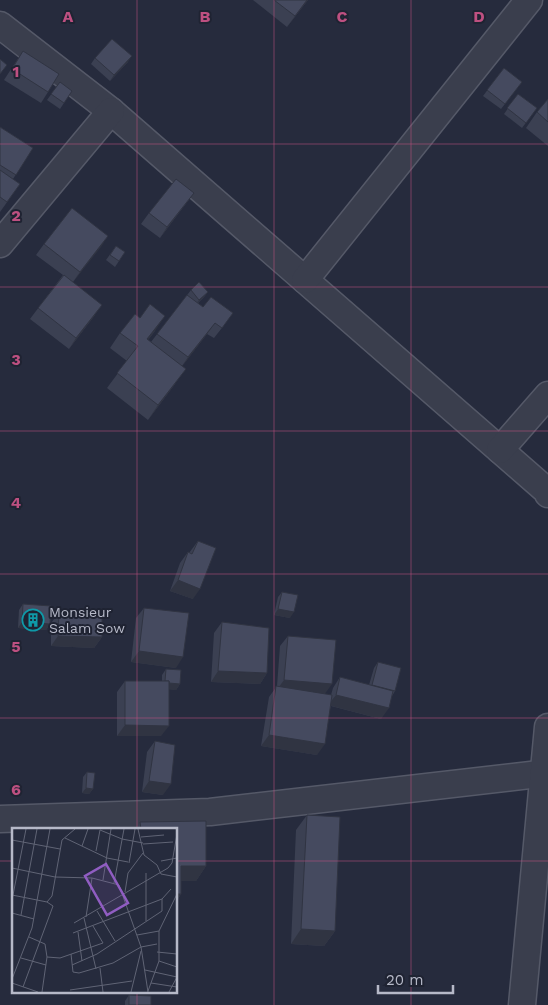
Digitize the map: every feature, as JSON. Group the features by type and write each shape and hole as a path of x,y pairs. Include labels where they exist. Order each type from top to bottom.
{"street":[{"path":"305,280 529,0"},
{"path":"0,25 111,111 547,491 548,494"},
{"path":"0,244 111,111"},
{"path":"500,450 548,395"},
{"path":"522,1005 546,773 548,727"},
{"path":"0,819 210,812 546,773"}],"building":[{"path":"274,0 307,0 295,16"},
{"path":"112,39 132,56 114,75 95,58"},
{"path":"23,51 59,74 48,92 12,69"},
{"path":"0,59 7,65 0,74"},
{"path":"504,68 522,82 505,104 487,90"},
{"path":"60,82 72,91 64,103 51,94"},
{"path":"518,94 537,108 526,123 507,108"},
{"path":"548,99 548,122 537,112"},
{"path":"0,127 33,148 16,175 0,165"},
{"path":"0,170 20,184 7,202 0,197"},
{"path":"176,179 194,193 167,227 149,213"},
{"path":"72,208 108,236 80,272 44,244"},
{"path":"116,246 125,252 119,261 110,255"},
{"path":"64,275 102,305 76,338 38,308"},
{"path":"199,282 208,292 199,300 191,290"},
{"path":"187,295 203,307 211,297 233,313 222,328 215,323 188,357 157,334"},
{"path":"150,304 165,316 147,339 186,369 158,405 117,373 138,346 120,333 135,314 140,318"},
{"path":"198,541 216,548 200,589 178,580 188,552 192,554"},
{"path":"282,592 298,595 294,612 278,609"},
{"path":"23,604 51,606 50,624 22,622"},
{"path":"144,608 189,613 183,657 139,651"},
{"path":"59,613 102,614 102,637 58,636"},
{"path":"222,622 269,628 267,673 218,671"},
{"path":"288,636 336,640 332,684 284,680"},
{"path":"378,662 401,668 395,691 372,685"},
{"path":"166,669 181,670 180,684 165,681"},
{"path":"340,677 393,691 389,708 336,695"},
{"path":"125,681 169,681 169,726 125,725"},
{"path":"276,686 332,695 325,744 269,735"},
{"path":"155,741 175,745 171,784 149,781"},
{"path":"87,772 95,773 93,789 86,788"},
{"path":"307,815 340,817 335,931 301,929"},
{"path":"206,821 206,866 181,866 181,894 178,894 178,828 141,828 140,822"},
{"path":"129,995 151,996 151,1005 129,1005"}],"place":[{"name":"Monsieur Salam Sow","path":"33,620"}]}
